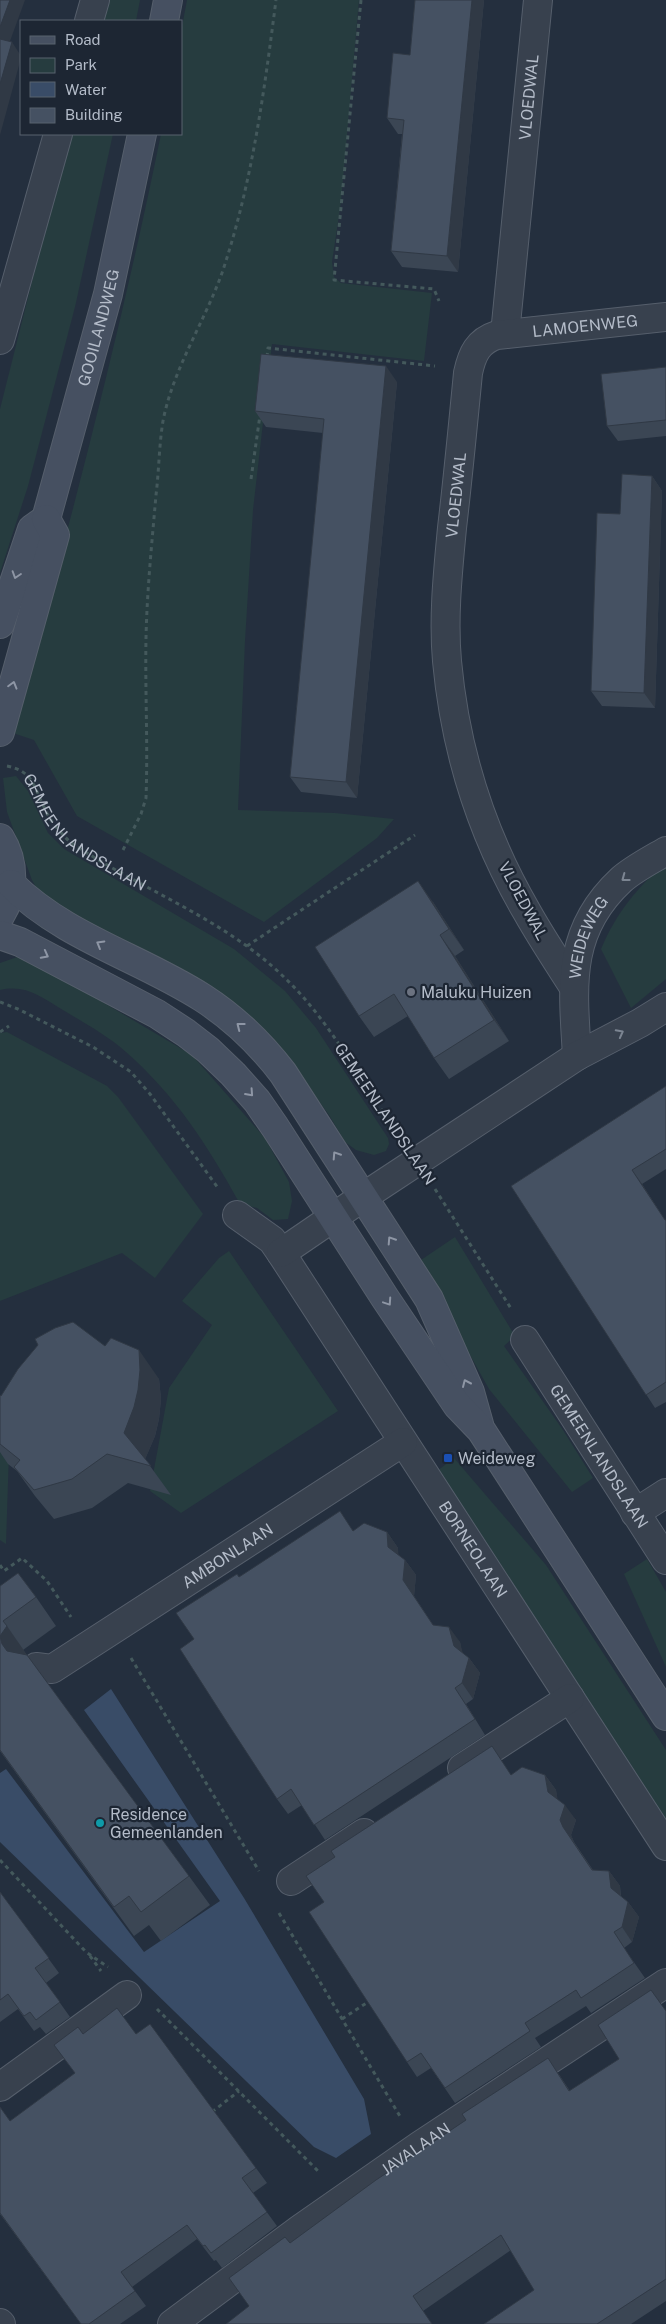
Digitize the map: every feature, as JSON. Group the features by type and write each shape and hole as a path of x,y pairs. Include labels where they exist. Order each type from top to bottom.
{"street":[{"path":"89,20 95,0"},
{"path":"164,20 168,0"},
{"name":"VLOEDWAL","path":"538,0 505,334 482,341 472,357 468,373 449,556 446,604 446,660 462,754 476,800 493,843 526,911 573,986"},
{"path":"0,340 58,135"},
{"name":"GOOILANDWEG","path":"0,624 32,529 46,519 108,294 142,135"},
{"name":"LAMOENWEG","path":"505,334 666,317"},
{"path":"0,732 55,535 46,519"},
{"path":"0,838 9,856 12,869 7,904 0,916"},
{"name":"WEIDEWEG","path":"577,1056 573,986 574,965 579,946 596,910 621,879 666,851"},
{"path":"11,884 38,908 104,946 202,998 248,1032 284,1073 429,1299 470,1392 481,1430"},
{"path":"0,935 20,942 157,1014 186,1032 208,1050 257,1101 457,1405 481,1430 666,1716"},
{"path":"281,1253 577,1056 666,1007"},
{"name":"BORNEOLAAN","path":"237,1215 272,1240 281,1253 666,1846"},
{"name":"GEMEENLANDSLAAN","path":"524,1340 666,1560"},
{"name":"AMBONLAAN","path":"45,1674 403,1442"},
{"path":"635,1513 666,1493"},
{"path":"439,1783 570,1698"},
{"path":"291,1881 382,1821"},
{"name":"JAVALAAN","path":"172,2324 419,2146 666,1983"},
{"path":"0,2087 121,1984"}],"path":[{"path":"123,850 141,814 146,798 146,636 163,422 183,361 202,324 222,272 243,202 253,158 276,0"},
{"path":"361,0 334,280 434,289 439,301"},
{"path":"266,367 268,348 433,366"},
{"path":"251,479 260,414"},
{"name":"GEMEENLANDSLAAN","path":"5,766 15,768 28,776 39,793 44,808 52,821 70,842 247,946 287,979 314,1009 417,1161 525,1330 524,1340"},
{"path":"247,946 415,835"},
{"path":"0,1002 18,1009 93,1047 131,1072 150,1094 237,1215"},
{"path":"0,1032 9,1026"},
{"path":"0,1565 4,1571 22,1558 47,1581 76,1625"},
{"path":"134,1664 262,1878"},
{"path":"0,1860 86,1952 121,1984"},
{"path":"277,1908 419,2146"},
{"path":"342,2018 376,1997"},
{"path":"153,2005 345,2198"},
{"path":"206,2116 239,2091"}],"green space":[{"path":"103,0 140,0 136,20 97,20"},
{"path":"187,0 359,0 341,202 332,262 334,277 341,283 432,293 424,361 272,344 253,510 238,810 335,813 394,819 377,838 264,922 77,816 34,740 13,733 73,509 110,360 161,135 182,135 182,27"},
{"path":"69,135 113,135 75,307 28,486 0,573 0,409"},
{"path":"16,776 28,791 48,833 64,849 234,949 285,991 316,1028 388,1138 389,1144 386,1151 374,1155 356,1150 345,1142 329,1115 288,1059 39,893 32,880 7,812 3,778"},
{"path":"666,862 666,979 631,1008 601,949 613,924 628,902"},
{"path":"23,955 192,1055 265,1138 289,1182 292,1201 288,1219 273,1220 257,1208 240,1204 216,1162 176,1104 144,1069 119,1046 33,993 18,989 0,990 0,963"},
{"path":"7,1032 107,1086 118,1097 203,1214 155,1278 122,1253 0,1301 0,1033"},
{"path":"455,1237 515,1336 504,1346 563,1430 593,1478 572,1492 489,1389 418,1262"},
{"path":"229,1251 338,1411 181,1513 150,1491 169,1388 212,1325 182,1301 219,1258"},
{"path":"0,1447 9,1452 6,1544 0,1540"},
{"path":"454,1458 546,1565 666,1750 666,1822 437,1471"},
{"path":"647,1559 666,1592 666,1667 624,1574"}],"water":[{"path":"111,1689 244,1898 364,2099 371,2134 336,2158 314,2147 0,1842 0,1773 6,1769 144,1952 220,1901 84,1710"}],"building":[{"path":"0,0 10,0 0,27"},
{"path":"415,0 472,0 447,256 391,251 404,120 387,118 393,53 410,55"},
{"path":"0,39 12,42 0,84"},
{"path":"261,354 386,366 346,782 290,777 324,419 255,411"},
{"path":"666,367 666,420 607,426 601,374"},
{"path":"622,474 652,476 644,693 591,691 597,513 620,514"},
{"name":"Maluku Huizen","path":"418,881 449,929 440,935 494,1020 434,1058 394,994 359,1016 315,947"},
{"path":"666,1086 666,1149 632,1170 666,1220 666,1382 646,1395 511,1186"},
{"path":"73,1322 105,1346 111,1338 139,1350 138,1390 124,1433 151,1466 107,1454 72,1479 34,1490 14,1467 20,1460 0,1444 0,1395 38,1345 35,1339 55,1328"},
{"path":"340,1511 353,1531 364,1523 387,1532 388,1547 405,1560 403,1580 433,1625 449,1627 454,1646 469,1658 462,1683 455,1688 475,1719 314,1825 291,1789 277,1799 230,1727 180,1649 194,1639 176,1613 237,1574 239,1577"},
{"path":"18,1573 36,1597 3,1621 7,1626 0,1636 0,1586"},
{"name":"Residence Gemeenlanden","path":"0,1636 2,1644 7,1651 27,1655 189,1876 141,1912 129,1896 114,1907 0,1750"},
{"path":"492,1746 511,1775 522,1767 545,1775 548,1792 565,1805 560,1820 563,1827 592,1870 609,1871 611,1888 628,1902 622,1927 614,1932 634,1963 581,1998 576,1990 525,2023 530,2031 445,2088 421,2053 407,2062 309,1912 324,1902 306,1876 335,1857 331,1851"},
{"path":"0,1892 49,1958 35,1968 60,2002 36,2020 30,2012 24,2016 8,1994 0,2000"},
{"path":"651,1990 666,2011 666,2279 597,2324 484,2324 534,2290 501,2235 413,2296 432,2324 226,2324 249,2306 229,2278 285,2237 290,2243 376,2180 466,2120 462,2114 548,2058 569,2091 619,2059 598,2025"},
{"path":"117,2008 136,2034 150,2024 256,2168 242,2178 267,2212 211,2253 205,2245 203,2246 187,2225 121,2272 135,2291 89,2324 81,2324 0,2213 0,2107 10,2121 75,2073 54,2045 78,2027 83,2034"}],"place":[{"name":"Maluku Huizen","path":"411,992"},
{"name":"Weideweg","path":"448,1458"},
{"name":"Residence Gemeenlanden","path":"100,1823"}]}
